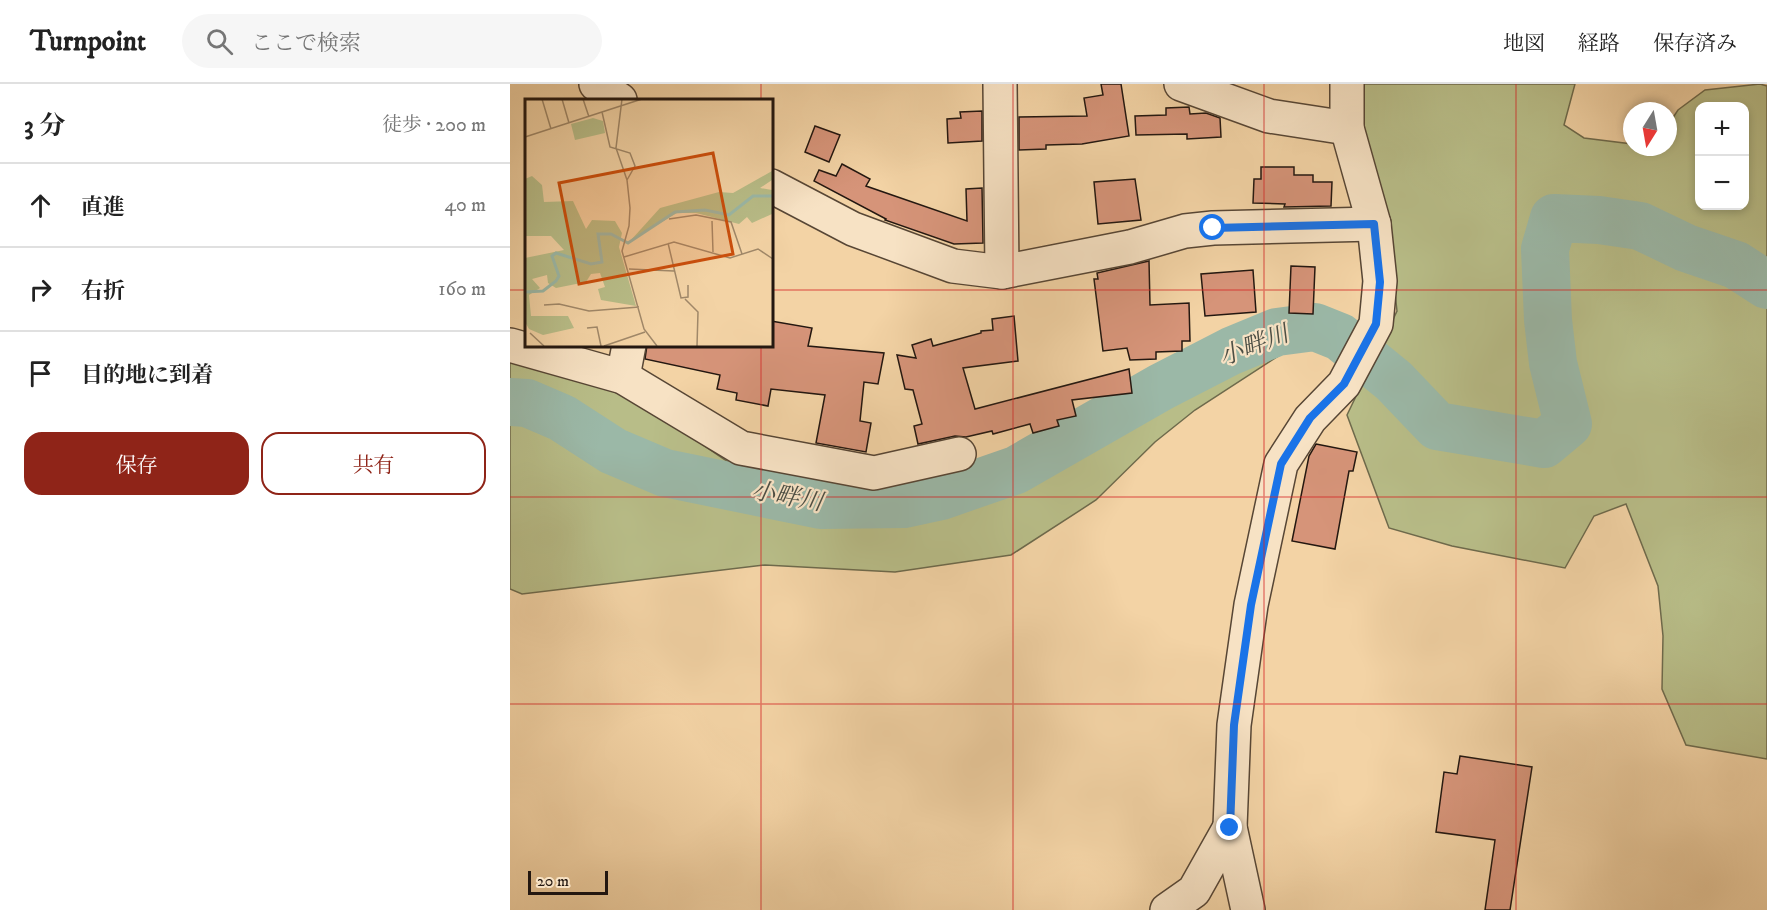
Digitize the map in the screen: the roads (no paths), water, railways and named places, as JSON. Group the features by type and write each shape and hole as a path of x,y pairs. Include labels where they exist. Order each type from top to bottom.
{"street":[{"path":"596,84 618,99"},
{"path":"1000,84 1002,272"},
{"path":"1181,84 1269,116 1347,128"},
{"path":"1248,910 1230,828 1234,725 1251,605 1281,464 1310,418 1344,384 1376,324 1380,282 1374,224 1347,128 1347,84"},
{"path":"772,187 864,233 953,266 1002,272 1130,247 1185,231 1213,228 1374,224"},
{"path":"510,345 623,377 741,448 874,473 959,454"},
{"path":"623,377 628,346"},
{"path":"1167,910 1194,891 1230,828"}],"waterway":[{"name":"小畔川","path":"510,402 527,403 562,418 613,451 665,473 821,505 904,504 941,496 1016,470 1161,387 1231,351 1277,332 1315,327 1340,337 1394,381 1437,426 1544,444 1568,424 1553,363 1548,320 1545,249 1554,218 1599,220 1640,226 1686,248 1736,265 1767,285"}]}
